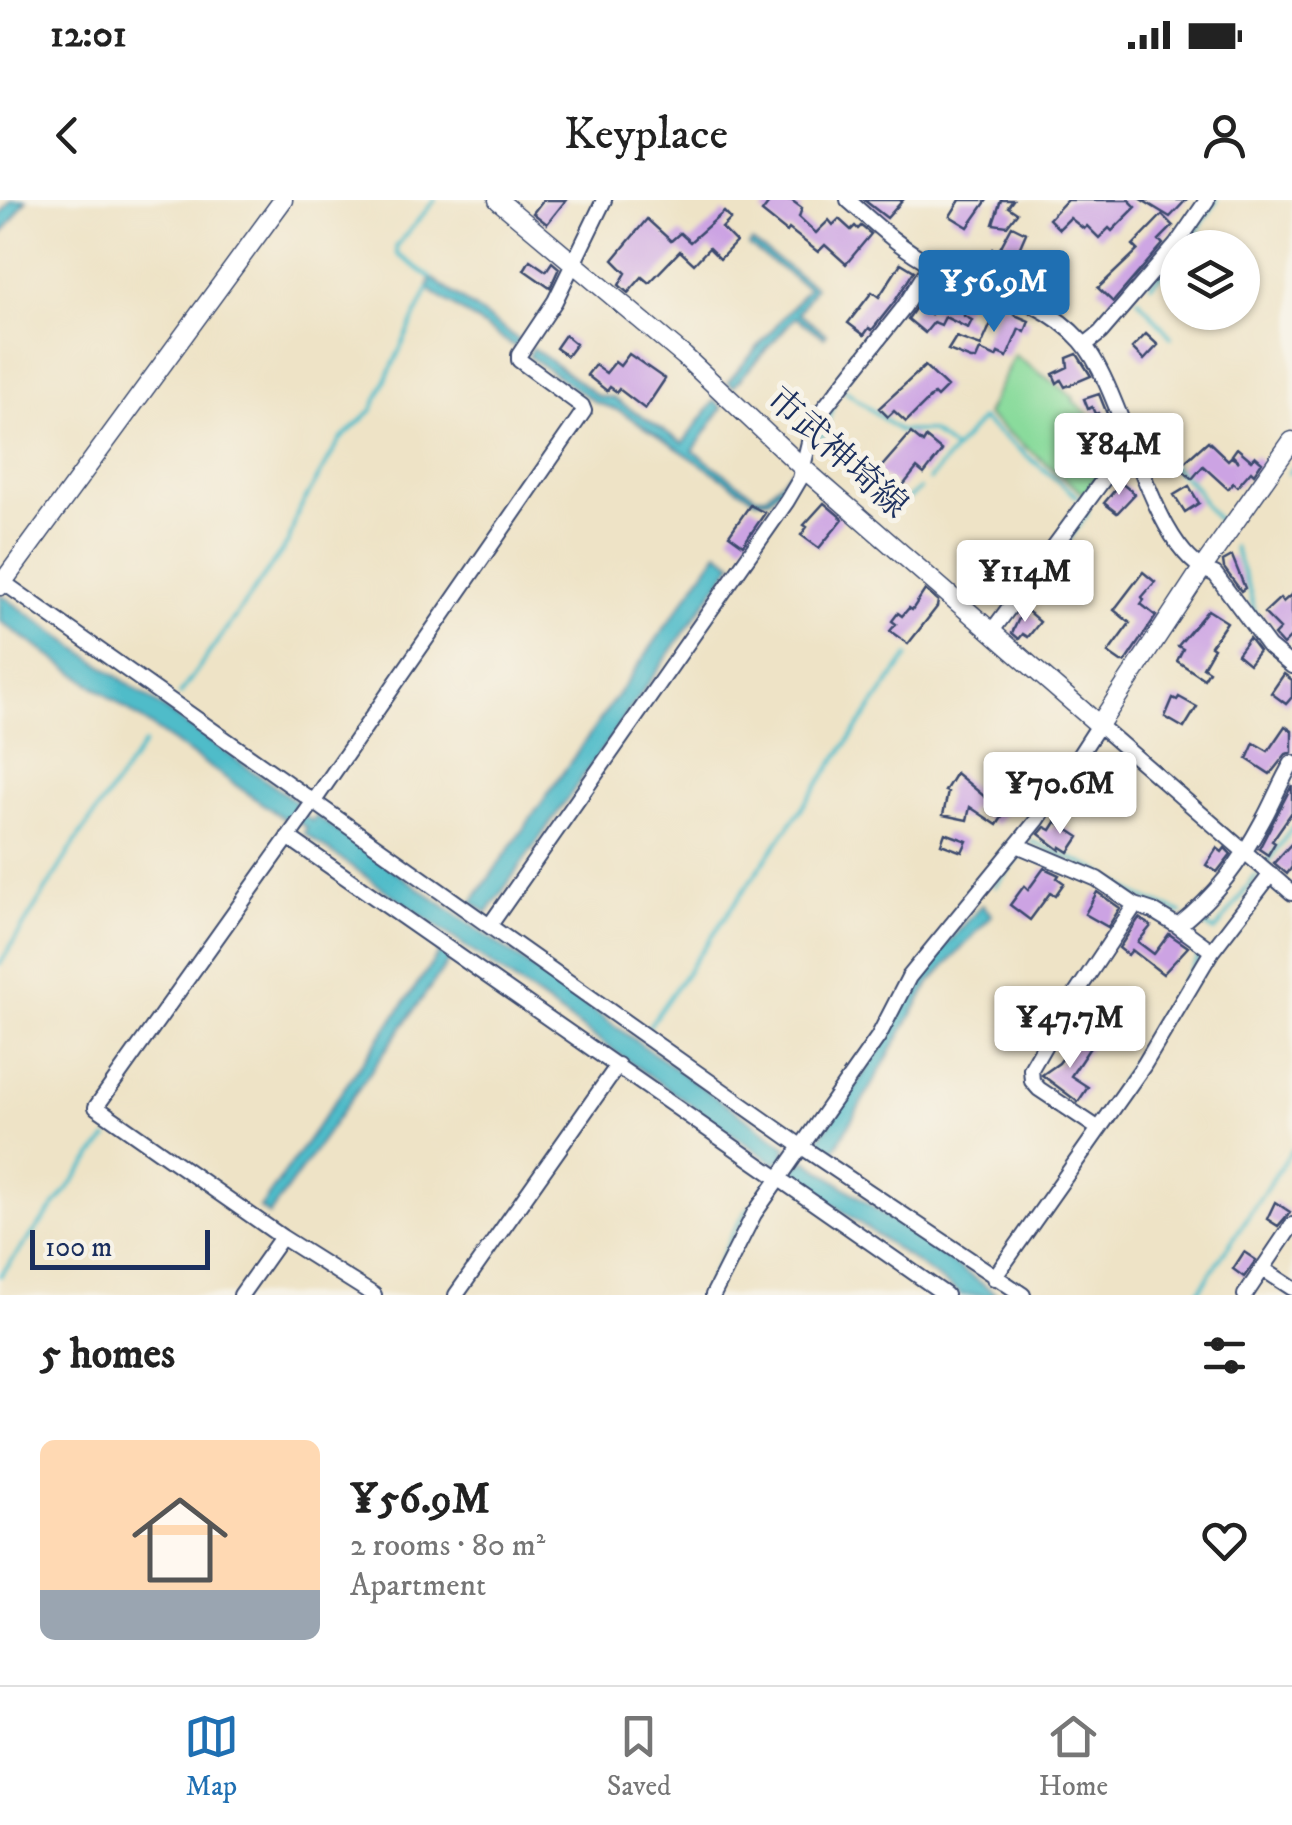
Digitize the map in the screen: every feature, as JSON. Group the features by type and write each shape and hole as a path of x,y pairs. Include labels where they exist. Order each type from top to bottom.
{"main road":[{"path":"1,582 283,200"},
{"name":"市武神埼線","path":"498,200 572,266 684,356 803,468 1099,725"},
{"path":"1099,725 1292,440"}],"street":[{"path":"374,1295 282,1237 96,1107 584,411 519,360 604,200"},
{"path":"848,200 909,251 931,264 1029,302 1088,342 1167,530 1201,570 1215,574 1269,646 1292,666"},
{"path":"1088,342 1176,246 1207,200"},
{"path":"490,925 787,501 803,468 820,413 904,307 931,264"},
{"path":"992,630 1130,442"},
{"path":"1,582 490,925 791,1162 946,1295"},
{"path":"712,1295 754,1214 878,1037 894,1002 925,954 1018,845 1099,725 1292,893"},
{"path":"1178,926 1210,901 1244,851 1292,763"},
{"path":"288,836 618,1065 1023,1295"},
{"path":"1018,845 1097,879 1135,905 1178,926 1212,951"},
{"path":"994,1278 1144,1064 1212,951 1271,874"},
{"path":"1099,1129 1038,1088 1032,1081 1031,1069 1135,905"},
{"path":"456,1295 618,1065"},
{"path":"1245,1295 1292,1225"},
{"path":"241,1295 282,1237"},
{"path":"1263,1269 1292,1288"}],"green space":[{"path":"1014,355 1074,397 1073,401 1103,427 1115,452 1084,494 986,415"}],"water":[{"path":"11,200 26,200 0,237 0,216"},
{"path":"752,242 815,287 798,313 826,334 824,337 795,317 733,387 728,382 808,288 749,246"},
{"path":"430,277 519,340 515,347 428,289"},
{"path":"533,348 598,396 613,398 683,443 714,401 722,408 693,451 756,496 766,496 791,471 793,475 769,499 756,500 620,411 595,402 529,356"},
{"path":"718,552 733,563 487,913 472,902"},
{"path":"0,594 298,803 295,809 312,821 316,816 787,1147 784,1152 802,1164 806,1160 998,1295 962,1295 794,1177 797,1172 779,1160 775,1164 304,833 307,828 289,816 286,820 0,621"},
{"path":"982,905 992,915 930,983 832,1154 816,1143 885,1042 921,973"},
{"path":"440,952 450,959 269,1215 260,1208"}],"building":[{"path":"543,200 566,200 547,224 533,213"},
{"path":"771,200 791,200 802,208 799,217 816,233 829,220 833,225 839,219 851,230 861,226 871,234 846,264 825,245 818,252 762,212"},
{"path":"864,200 903,200 887,218"},
{"path":"960,200 987,200 968,227 950,216"},
{"path":"1001,200 1013,200 1008,207 1017,213 1007,226 993,224"},
{"path":"1067,200 1129,200 1136,207 1099,238 1087,226 1084,229 1070,218 1059,229 1049,219"},
{"path":"1142,200 1186,200 1170,217"},
{"path":"724,212 731,219 722,228 736,242 720,259 709,248 694,264 680,251 649,283 642,277 628,293 619,285 626,273 613,260 647,219 671,241 680,233 690,242"},
{"path":"1162,215 1173,226 1160,230 1160,247 1113,302 1098,288 1138,250 1133,245"},
{"path":"1012,226 1026,233 1013,263 1009,266 1001,262 994,277 982,273 993,249 998,252"},
{"path":"530,260 546,271 552,262 559,268 550,288 524,270"},
{"path":"901,263 914,271 895,301 864,335 848,323 872,292 879,297"},
{"path":"955,291 970,298 964,311 964,316 972,320 968,328 945,317 941,325 934,322 925,333 908,319 919,303 931,314 933,311 923,306 927,299 944,306"},
{"path":"1000,303 1017,310 1015,315 1029,321 1025,332 1019,329 1007,357 980,350 976,359 971,359 948,350 956,337 981,346"},
{"path":"1146,334 1158,345 1144,360 1132,348"},
{"path":"565,335 576,344 567,356 556,348"},
{"path":"629,354 665,379 645,409 619,389 617,392 610,387 607,391 587,375 595,365 606,373 615,362 620,366"},
{"path":"1077,354 1091,376 1065,387 1061,380 1057,383 1053,374 1068,367 1067,358"},
{"path":"925,366 947,387 937,397 934,394 906,422 894,411 888,417 879,408"},
{"path":"1099,394 1118,441 1113,446 1098,413 1092,407 1088,409 1084,399"},
{"path":"911,433 923,443 926,438 942,451 924,474 917,468 901,488 877,472"},
{"path":"1208,441 1228,460 1231,457 1239,462 1232,455 1237,448 1251,460 1255,456 1262,462 1237,487 1233,483 1228,489 1203,466 1192,479 1179,467"},
{"path":"1121,483 1135,494 1117,513 1104,503"},
{"path":"1189,486 1199,503 1185,512 1174,495"},
{"path":"824,503 843,519 819,548 801,535 807,527 804,525"},
{"path":"750,505 765,513 743,545 729,535"},
{"path":"1232,556 1245,588 1241,591 1224,568 1223,561"},
{"path":"1143,572 1155,582 1141,604 1156,616 1125,662 1121,662 1108,653 1130,623 1114,610"},
{"path":"925,590 938,601 937,607 908,644 890,631 896,624 892,621 898,613 902,616 909,608 912,610"},
{"path":"1292,594 1292,636 1283,645 1274,635 1280,629 1264,613 1280,598 1283,602"},
{"path":"1024,608 1040,622 1028,637 1023,634 1019,639 1012,633"},
{"path":"1208,610 1227,622 1211,646 1214,648 1203,667 1209,671 1204,679 1177,661 1183,649 1178,646"},
{"path":"1249,638 1259,651 1249,664 1237,654"},
{"path":"1284,674 1292,680 1292,697 1286,704 1271,693"},
{"path":"1179,697 1197,707 1184,728 1165,717 1173,698"},
{"path":"1285,726 1292,731 1292,752 1270,774 1247,759 1254,743 1268,751"},
{"path":"956,773 985,797 988,794 1008,808 997,825 970,807 967,820 943,815 948,792 945,791"},
{"path":"1292,785 1292,812 1272,841 1275,843 1268,855 1259,849"},
{"path":"1056,822 1079,837 1069,852 1039,834 1045,827 1051,830"},
{"path":"945,833 967,841 962,852 941,844"},
{"path":"1292,843 1292,867 1287,874 1274,863"},
{"path":"1217,848 1222,852 1225,848 1231,854 1217,872 1206,865"},
{"path":"1044,868 1059,875 1057,878 1064,883 1055,896 1050,893 1030,920 1010,905 1024,886 1028,890"},
{"path":"1097,892 1120,908 1108,927 1085,914"},
{"path":"1139,918 1151,926 1138,942 1154,954 1169,934 1188,947 1163,974 1132,950 1128,955 1119,948"},
{"path":"1079,1037 1091,1046 1071,1076 1088,1087 1078,1102 1042,1075 1059,1063"},
{"path":"1275,1202 1290,1212 1278,1226 1267,1219"},
{"path":"1244,1252 1256,1260 1244,1277 1233,1269"}],"waterway":[{"path":"430,277 397,254 396,247 435,200"},
{"path":"1198,230 1217,200"},
{"path":"867,208 908,242 949,265"},
{"path":"1151,285 1160,276"},
{"path":"1005,286 1051,305 1088,338"},
{"path":"180,694 289,541 297,514 340,440 372,410 428,289"},
{"path":"1138,299 1171,337"},
{"path":"845,390 899,431 930,431 954,449"},
{"path":"820,442 834,405"},
{"path":"929,480 981,419 1078,497"},
{"path":"1130,423 1197,489 1223,526"},
{"path":"815,444 820,442 899,506 920,489"},
{"path":"1289,473 1292,468"},
{"path":"1031,594 1088,512"},
{"path":"1234,547 1256,618"},
{"path":"649,1026 908,656"},
{"path":"0,964 78,838 144,744"},
{"path":"1268,862 1292,828"},
{"path":"1032,842 1181,913"},
{"path":"995,886 1020,855"},
{"path":"1197,920 1215,931 1256,876"},
{"path":"1116,1090 1202,952"},
{"path":"0,1276 107,1138"},
{"path":"1196,1295 1292,1150"},
{"path":"759,1195 770,1180"},
{"path":"703,1295 750,1207"}]}
